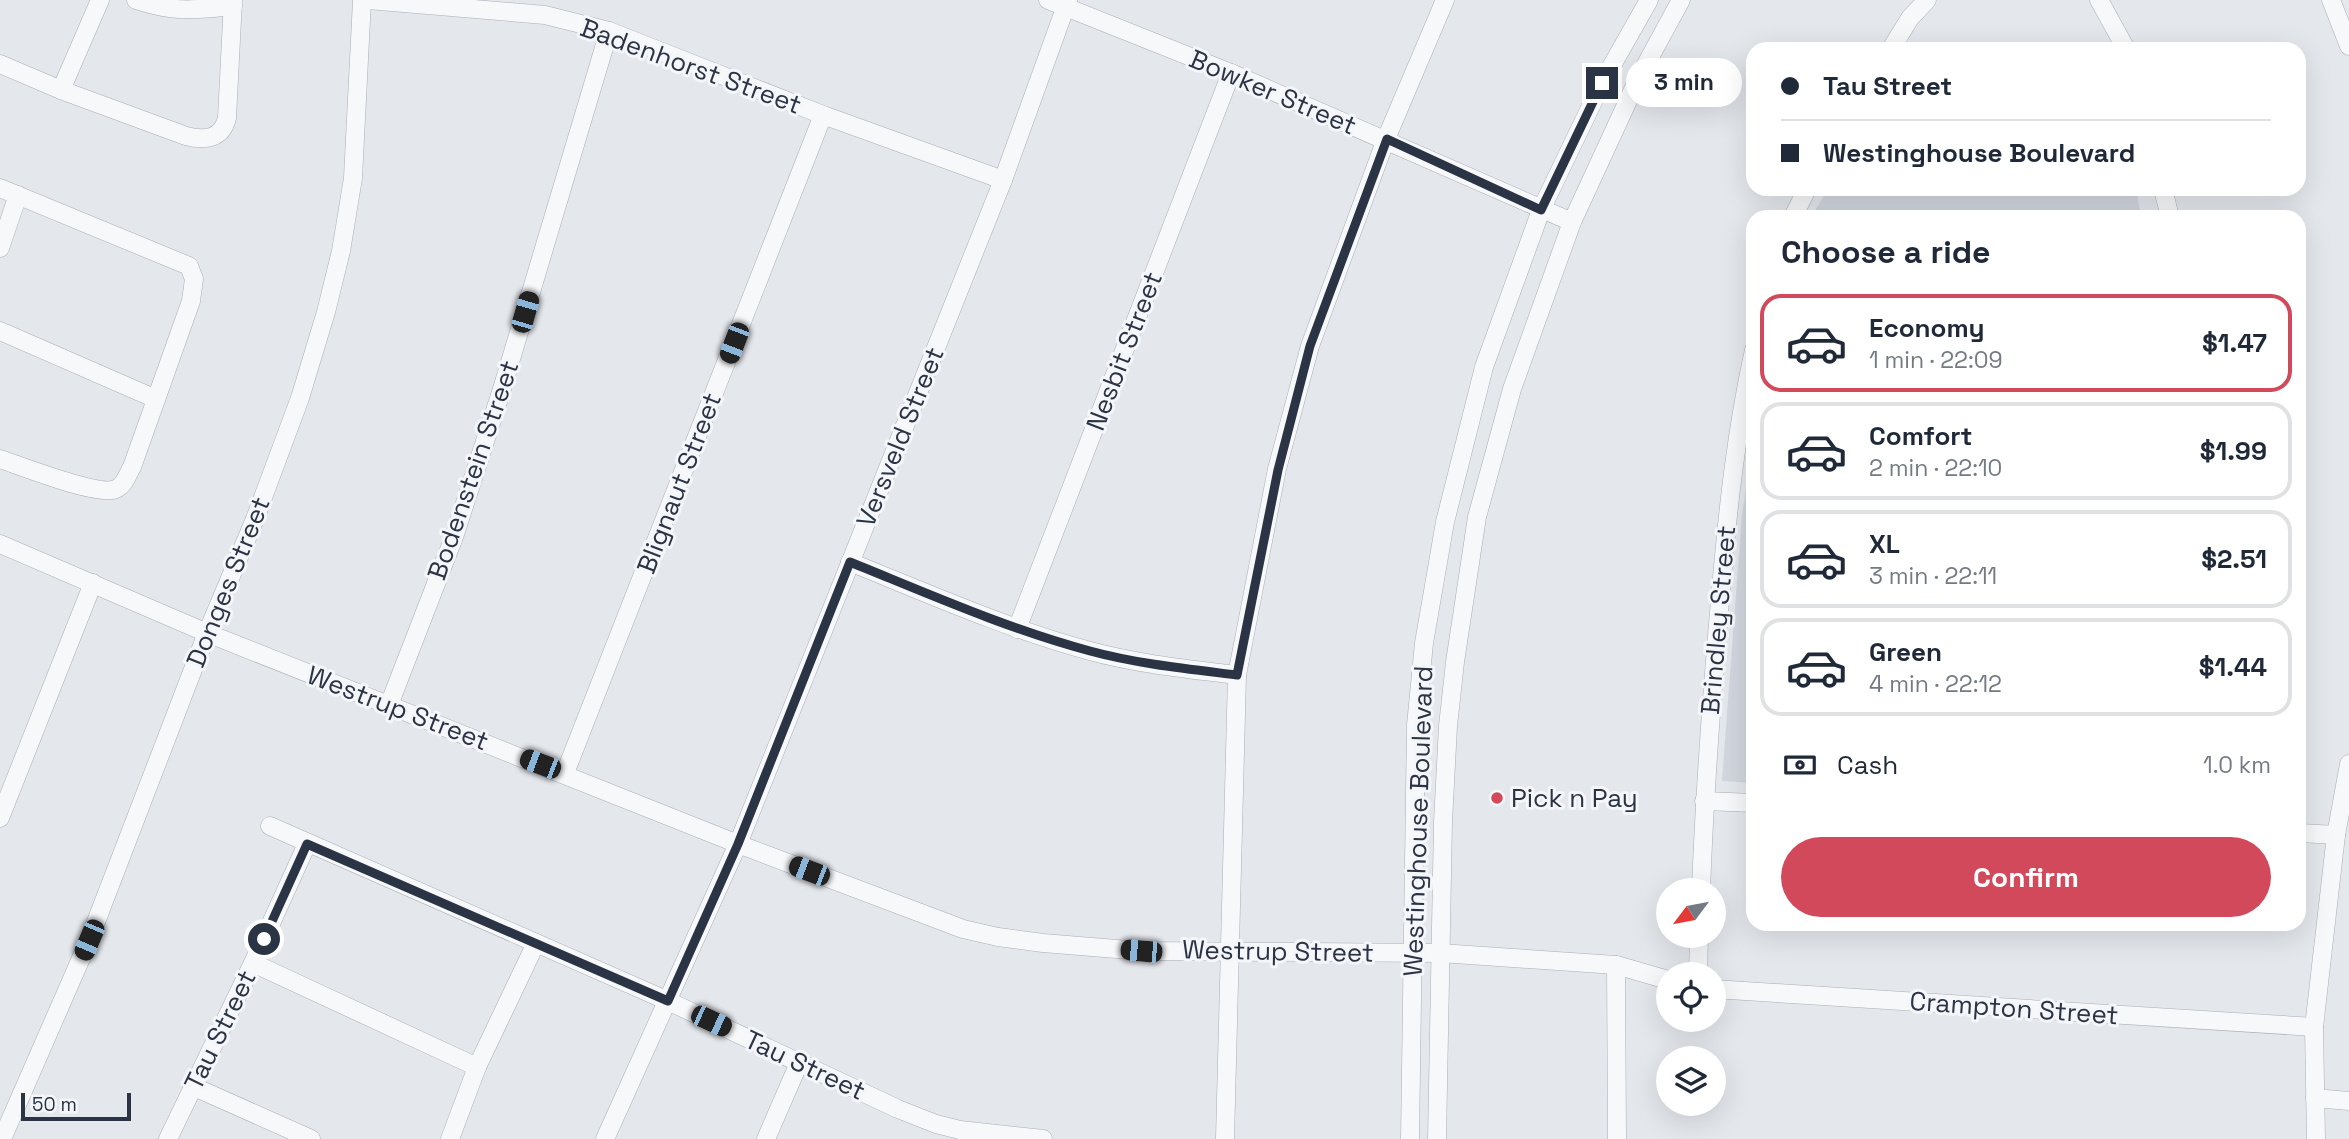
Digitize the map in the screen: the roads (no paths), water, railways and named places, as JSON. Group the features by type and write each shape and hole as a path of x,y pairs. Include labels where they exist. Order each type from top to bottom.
{"street":[{"path":"61,90 100,0"},
{"path":"0,64 61,90 186,136 198,139 216,136 225,127 227,118 233,3 184,11 165,9 136,0"},
{"name":"Badenhorst Street","path":"365,0 545,15 609,31 823,115 1003,180"},
{"name":"Donges Street","path":"2,1139 89,940 300,398 341,251 353,178 365,0"},
{"path":"1225,1139 1237,675 1278,470 1310,346 1387,139 1445,0"},
{"name":"Westinghouse Boulevard","path":"1410,1139 1416,725 1431,593 1444,522 1481,380 1541,210 1602,83 1649,0"},
{"name":"Westinghouse Boulevard","path":"1437,1139 1443,821 1448,726 1477,517 1512,389 1572,222 1638,79 1681,0"},
{"path":"1895,42 1910,18 1927,0"},
{"path":"2099,0 2122,42"},
{"path":"2331,0 2349,46"},
{"name":"Bowker Street","path":"1060,2 1387,139 1572,222"},
{"name":"Versveld Street","path":"605,1139 738,844 1003,180 1060,2"},
{"name":"Bodenstein Street","path":"389,705 454,537 502,389 609,31"},
{"name":"Nesbit Street","path":"1017,629 1231,74"},
{"name":"Blignaut Street","path":"565,773 823,115"},
{"path":"0,188 184,264 192,270 194,279 191,301 124,483 116,489 96,490 0,459"},
{"path":"0,248 18,195"},
{"path":"0,331 156,400"},
{"name":"Brindley Street","path":"1701,878 1704,800 1727,509 1746,387"},
{"name":"Westrup Street","path":"0,544 207,633 738,844 963,929 998,937 1141,951 1414,953"},
{"path":"850,562 1017,629 1091,651 1142,663 1237,675"},
{"path":"0,818 93,583"},
{"path":"2316,1139 2314,1027 2336,835 2349,764"},
{"path":"1704,800 1746,803"},
{"name":"Tau Street","path":"270,826 668,1001 936,1124 960,1130 1043,1139"},
{"path":"2306,833 2336,835"},
{"name":"Tau Street","path":"168,1139 307,844"},
{"path":"450,1139 477,1067 536,943"},
{"path":"1414,953 1616,965 1656,977"},
{"path":"253,963 477,1067"},
{"path":"1616,965 1617,1139"},
{"name":"Crampton Street","path":"1726,990 2314,1027"},
{"path":"766,1139 799,1063"},
{"path":"192,1086 311,1139"},
{"path":"2315,1098 2349,1101"}],"place":[{"name":"Pick n Pay","path":"1497,798"}]}
